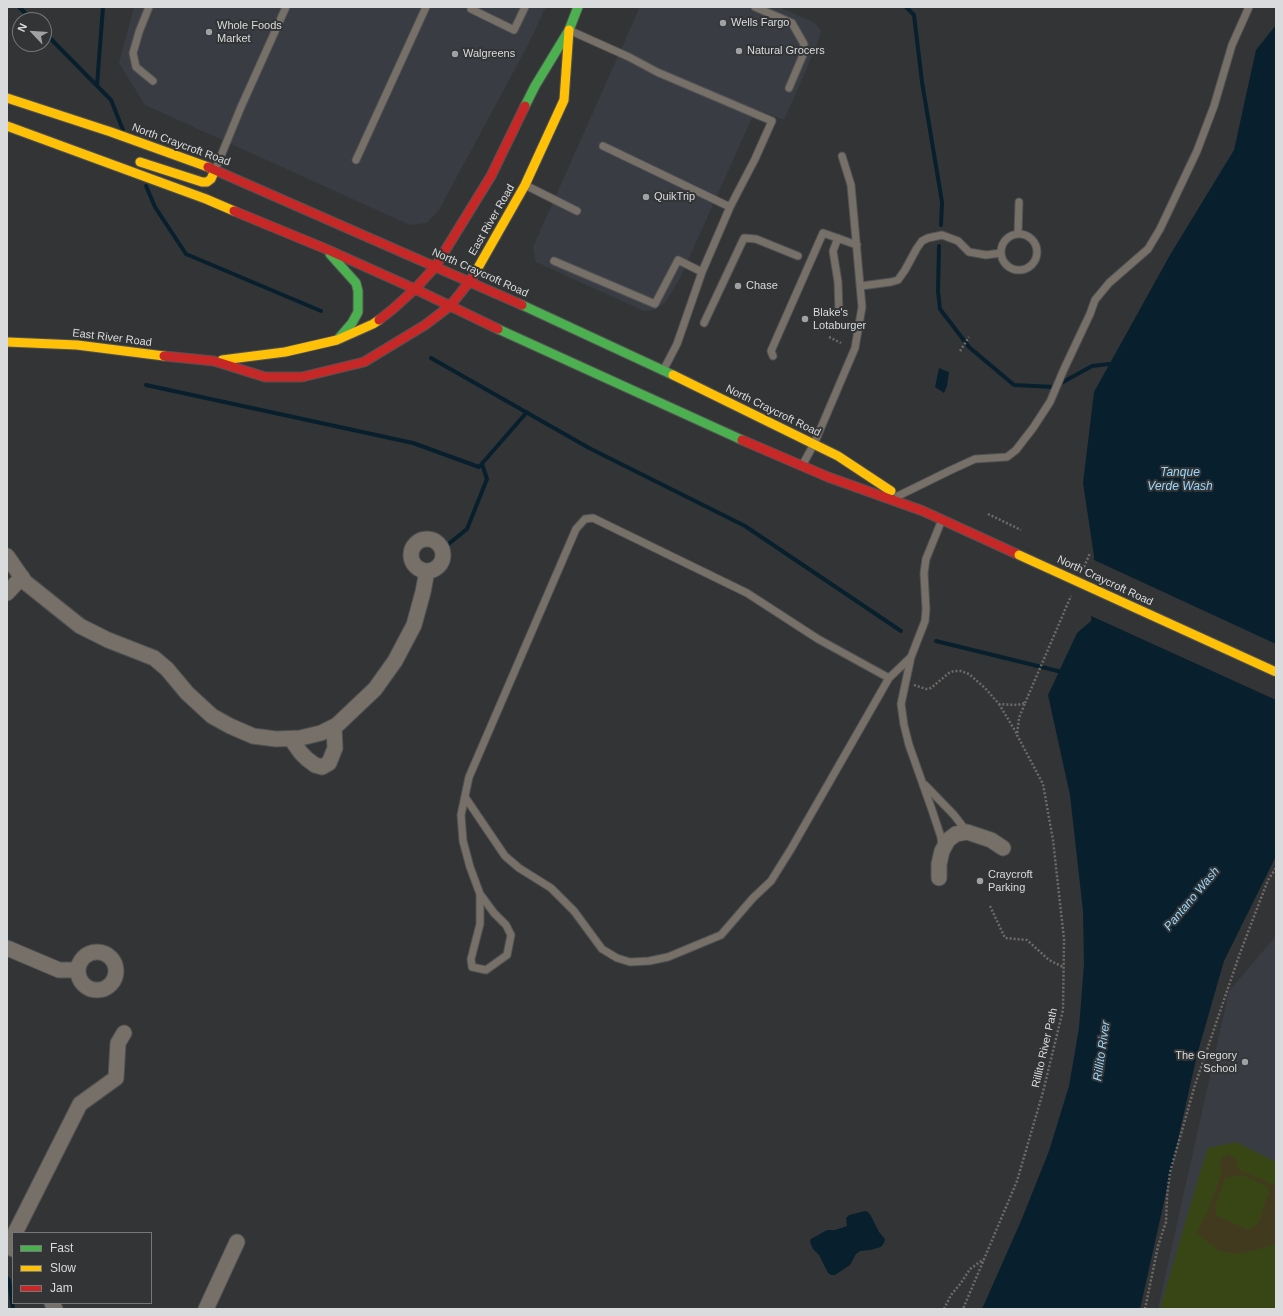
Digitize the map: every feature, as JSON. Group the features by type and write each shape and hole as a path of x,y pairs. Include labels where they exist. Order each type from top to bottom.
{"main road":[{"name":"East River Road","path":"214,361 285,352 337,340 373,324 393,309 415,289 435,267 491,176 535,86 569,30 578,7"},
{"name":"East River Road","path":"7,342 77,345 214,361 265,377 302,377 364,362 425,325 450,306 470,281 525,185 564,100 569,30"},
{"name":"North Craycroft Road","path":"7,98 112,132 215,170 470,281 664,371 838,456 923,512"},
{"path":"36,117 57,115"},
{"name":"North Craycroft Road","path":"7,126 206,199 326,249 415,289 467,315 801,466 942,520 1276,672"},
{"path":"90,156 114,155"},
{"path":"134,160 202,182 211,180 215,170"},
{"path":"326,249 356,283 358,291 358,312 352,323 337,340"}],"street":[{"path":"7,556 25,582 80,626 108,640 154,658 167,669 186,693 212,716 253,736 276,739 300,738 321,733 338,725 375,689 395,661 414,625 423,592 426,571"},
{"path":"7,593 22,577"},
{"path":"290,739 301,754 315,765 322,767 329,763 335,748 334,727"},
{"path":"939,878 939,864 942,851 948,840 956,834 967,832 991,840 1003,848"},
{"path":"7,948 59,970 78,970"},
{"path":"16,1232 80,1104 116,1078 118,1043 124,1033"},
{"path":"206,1309 237,1242"}],"lane":[{"path":"149,7 139,32 133,53 136,67 153,81"},
{"path":"215,170 241,107 286,7"},
{"path":"356,160 426,7"},
{"path":"471,10 514,30 525,7"},
{"path":"755,7 792,23 804,44 803,55 789,88"},
{"path":"898,496 975,460 1007,457 1016,450 1033,428 1050,402 1095,300 1109,283 1148,249 1160,229 1197,151 1214,106 1232,45 1249,7"},
{"path":"569,30 629,57 657,72 772,121 755,159 730,207 702,272 677,344 664,371"},
{"path":"603,146 730,207"},
{"path":"801,466 814,444 855,348 862,307 851,185 842,156"},
{"path":"525,185 577,211"},
{"path":"1018,234 1019,202"},
{"path":"773,356 771,350 822,233 857,245"},
{"path":"1018,234 1029,237 1033,240 1038,252 1033,264 1023,270 1010,268 1002,259 1001,253 1004,242 1008,238 1018,234"},
{"path":"861,286 898,280 917,248 922,241 928,238 942,235 958,241 969,252 986,255 1001,253"},
{"path":"704,323 744,238 756,238 798,256"},
{"path":"838,238 833,251 838,282 839,313"},
{"path":"554,261 655,304 678,260 702,272"},
{"path":"480,894 480,924 471,959 472,967 486,970 507,956 511,934 506,925 494,913 480,894 470,867 463,841 461,815 469,777 576,528 585,520 594,518 747,593 818,639 889,678"},
{"path":"942,520 926,559 924,573 926,609 925,621 911,657 901,704 909,745 940,837 942,851"},
{"path":"465,797 505,856 519,868 551,888 574,911 602,949 617,958 630,962 649,961 668,957 721,935 753,898 771,881 791,849 889,678 911,657"},
{"path":"923,784 954,815 967,832"}],"path":[{"path":"829,337 841,343"},
{"path":"960,350 969,337"},
{"path":"988,514 1021,530"},
{"path":"1017,735 1019,718 1058,627"},
{"name":"Rillito River Path","path":"906,683 926,689 931,688 949,673 961,671 969,674 986,688 999,704 1043,784 1053,840 1064,939 1063,1010 1043,1092 1017,1181 963,1309"},
{"path":"999,704 1017,705 1025,703"},
{"path":"1145,1309 1156,1256 1166,1222 1170,1172 1195,1085 1240,953 1268,880 1276,868"},
{"path":"990,906 1005,938 1027,940 1049,960 1064,967"},
{"path":"944,1309 951,1295 970,1269 984,1259"}],"shaded area":[{"path":"134,7 546,7 528,45 439,210 426,223 410,225 145,105 119,63"},
{"path":"640,7 779,7 815,23 821,31 816,47 784,120 756,109 680,278 665,303 653,310 644,311 536,262 533,247"},
{"name":"The Gregory School","path":"1276,936 1276,1309 1158,1309 1229,991"}],"green space":[{"path":"1236,1142 1276,1162 1276,1309 1160,1309 1208,1148"}],"sand":[{"path":"1228,1154 1236,1159 1237,1169 1276,1186 1276,1241 1270,1246 1238,1254 1219,1251 1197,1233 1207,1213 1222,1173 1220,1165 1221,1159","holes":["1242,1175 1267,1186 1269,1191 1258,1224 1248,1230 1217,1216 1215,1207 1225,1178"]}],"water":[{"path":"1276,25 1276,856 1224,961 1197,1055 1140,1309 982,1309 1021,1221 1049,1151 1069,1086 1079,1028 1084,964 1083,911 1070,795 1048,695 1077,633 1091,621 1094,556 1083,483 1094,392 1170,255 1234,150 1256,50"},
{"path":"939,368 949,372 947,386 944,393 935,387"},
{"path":"865,1211 871,1216 879,1232 885,1239 884,1243 881,1247 860,1251 856,1254 850,1265 835,1275 831,1275 828,1273 819,1255 813,1249 810,1242 811,1239 827,1230 835,1230 847,1226 846,1218 849,1215"}],"pier":[{"path":"1092,559 1276,644 1276,700 1089,615"}],"waterway":[{"path":"19,7 24,12"},
{"path":"97,85 103,7"},
{"path":"906,7 914,15 922,82 942,202 941,225"},
{"path":"52,40 111,100 123,130"},
{"path":"146,186 155,207 186,254 321,311"},
{"path":"939,246 938,291 940,309 969,347 1014,385 1054,387 1092,366 1109,364 1112,367"},
{"path":"431,358 589,448 745,526 901,631"},
{"path":"146,385 413,443 479,467 527,412"},
{"path":"446,546 467,529 487,479 482,464"},
{"path":"936,641 1062,672"},
{"path":"7,1278 9,1280 12,1302"},
{"path":"12,1304 13,1309"}],"traffic: fast":[{"path":"525,106 535,86 569,30 578,7"},
{"path":"330,254 356,283 358,291 358,312 352,323 339,338"},
{"path":"522,305 673,375"},
{"path":"498,329 742,440"}],"traffic: slow":[{"path":"475,273 525,185 564,100 569,30"},
{"path":"7,98 111,132 208,167"},
{"path":"7,126 206,199 234,211"},
{"path":"140,162 202,182 207,182 211,179 215,170"},
{"path":"222,360 285,352 337,340 379,320"},
{"path":"7,342 77,345 164,356"},
{"path":"673,375 838,456 891,491"},
{"path":"1019,555 1276,672"}],"traffic: jam":[{"path":"379,320 415,289 435,267 491,176 525,106"},
{"path":"208,167 522,305"},
{"path":"234,211 326,249 415,289 498,329"},
{"path":"164,356 214,361 265,377 302,377 364,362 425,325 450,306 475,273"},
{"path":"742,440 828,477 923,511 1019,555"}],"place":[{"name":"Wells Fargo","path":"723,23"},
{"name":"Whole Foods Market","path":"209,32"},
{"name":"Natural Grocers","path":"739,51"},
{"name":"Walgreens","path":"455,54"},
{"name":"QuikTrip","path":"646,197"},
{"name":"Chase","path":"738,286"},
{"name":"Blake's Lotaburger","path":"805,319"},
{"name":"Craycroft Parking","path":"980,881"},
{"name":"The Gregory School","path":"1245,1062"}],"water label":[{"name":"Tanque Verde Wash","path":"1180,480"},
{"name":"Pantano Wash","path":"1192,899"},
{"name":"Rillito River","path":"1102,1051"}]}
